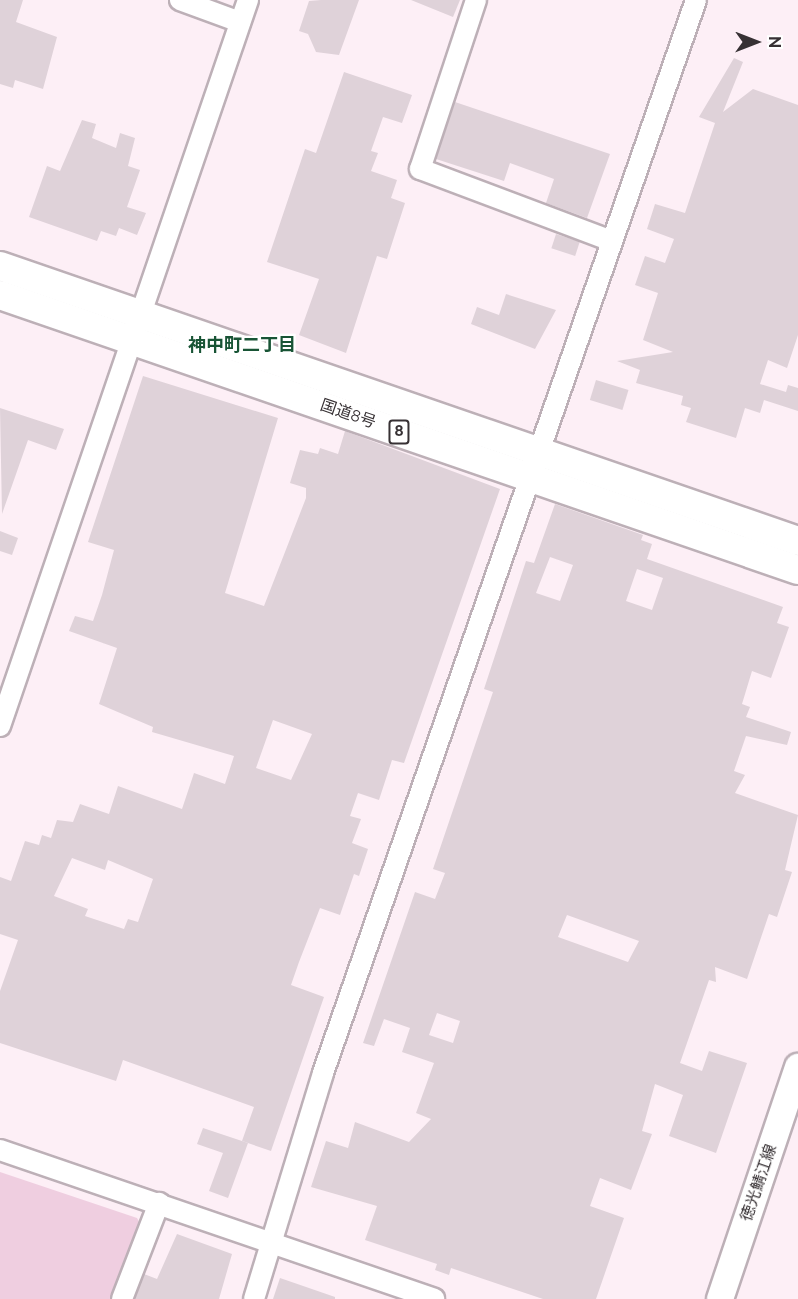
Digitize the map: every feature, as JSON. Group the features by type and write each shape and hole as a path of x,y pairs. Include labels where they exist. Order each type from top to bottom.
{"highway":[{"name":"国道8号","path":"0,266 139,326 534,464 798,570"},
{"name":"国道8号","path":"0,295 139,326"},
{"name":"国道8号","path":"534,464 798,541"}],"main road":[{"name":"徳光鯖江線","path":"720,1299 798,1067"}],"street":[{"path":"180,0 240,22"},
{"path":"0,726 139,326 248,0"},
{"path":"476,0 420,169 612,241"},
{"path":"254,1299 268,1240 696,0"},
{"path":"0,1150 268,1240 434,1299"},
{"path":"122,1299 159,1203"}],"shaded area":[{"path":"0,1172 137,1218 143,1229 119,1299 0,1299"}],"building":[{"path":"0,0 23,0 16,22 57,37 43,89 15,80 13,88 0,84"},
{"path":"359,0 339,55 316,52 308,34 299,31 309,1"},
{"path":"411,0 460,0 453,17"},
{"path":"734,58 743,62 723,112 753,89 798,105 798,335 787,368 768,360 760,384 786,392 788,385 798,388 798,411 764,400 760,413 745,408 736,438 686,422 691,408 681,405 683,396 636,383 640,370 617,361 673,352 643,340 658,293 635,285 645,256 665,263 674,239 647,229 655,204 685,213 715,123 699,117"},
{"path":"344,72 412,95 402,123 383,117 371,151 378,153 371,171 397,180 391,198 405,203 387,259 377,256 346,353 299,335 319,279 267,262 305,149 316,153"},
{"path":"455,102 610,154 587,218 546,203 554,179 510,163 504,181 436,159"},
{"path":"82,120 96,124 92,138 116,148 120,133 135,138 128,166 140,170 127,207 146,213 137,235 119,228 116,236 101,231 97,241 29,217 47,166 60,171"},
{"path":"556,234 580,242 575,256 551,248"},
{"path":"506,294 556,310 535,349 471,324 477,307 499,315"},
{"path":"143,376 278,418 225,593 264,606 306,498 306,488 290,483 300,450 318,454 320,448 338,454 345,431 500,489 404,763 392,760 379,800 358,793 350,816 361,819 352,843 368,849 359,876 354,874 340,915 320,908 291,985 324,997 271,1151 242,1141 254,1107 123,1060 116,1081 0,1043 0,991 18,940 0,934 0,877 11,881 25,841 39,845 42,835 51,838 57,820 73,822 80,804 109,814 118,786 182,809 194,773 225,784 234,756 152,732 153,727 99,704 117,648 69,631 75,616 93,621 114,550 88,542","holes":["273,720 312,734 291,780 256,768","72,858 105,870 108,860 153,879 138,922 128,919 124,929 85,916 88,909 54,896"]},
{"path":"596,380 629,390 622,410 590,400"},
{"path":"0,408 64,429 56,450 28,440 2,514"},
{"path":"555,504 643,535 641,540 652,544 647,559 783,607 777,623 789,627 771,678 752,671 742,704 750,707 746,717 791,732 787,745 746,736 734,771 745,775 735,793 798,815 785,870 792,872 777,917 769,914 747,979 715,967 716,982 709,980 680,1063 702,1071 709,1051 747,1063 716,1153 669,1136 683,1095 655,1084 642,1131 652,1134 631,1190 600,1178 590,1206 624,1218 596,1299 543,1299 451,1268 449,1275 435,1270 437,1264 365,1240 377,1206 311,1187 326,1141 348,1148 355,1122 409,1142 431,1119 416,1113 434,1063 402,1052 410,1028 384,1019 374,1046 363,1043 415,892 435,899 445,873 433,869 493,692 484,689 526,561 534,563","holes":["550,557 573,565 560,601 536,593","637,569 663,578 652,610 626,601","567,915 639,941 628,962 558,937","437,1013 460,1021 453,1043 429,1035"]},
{"path":"0,531 18,538 12,555 0,551"},
{"path":"203,1128 248,1143 228,1198 209,1191 223,1153 197,1144"},
{"path":"177,1234 232,1254 219,1299 135,1299 144,1274 157,1279"},
{"path":"280,1278 335,1297 335,1299 273,1299"}],"district":[{"name":"神中町二丁目","path":"242,345"}]}
